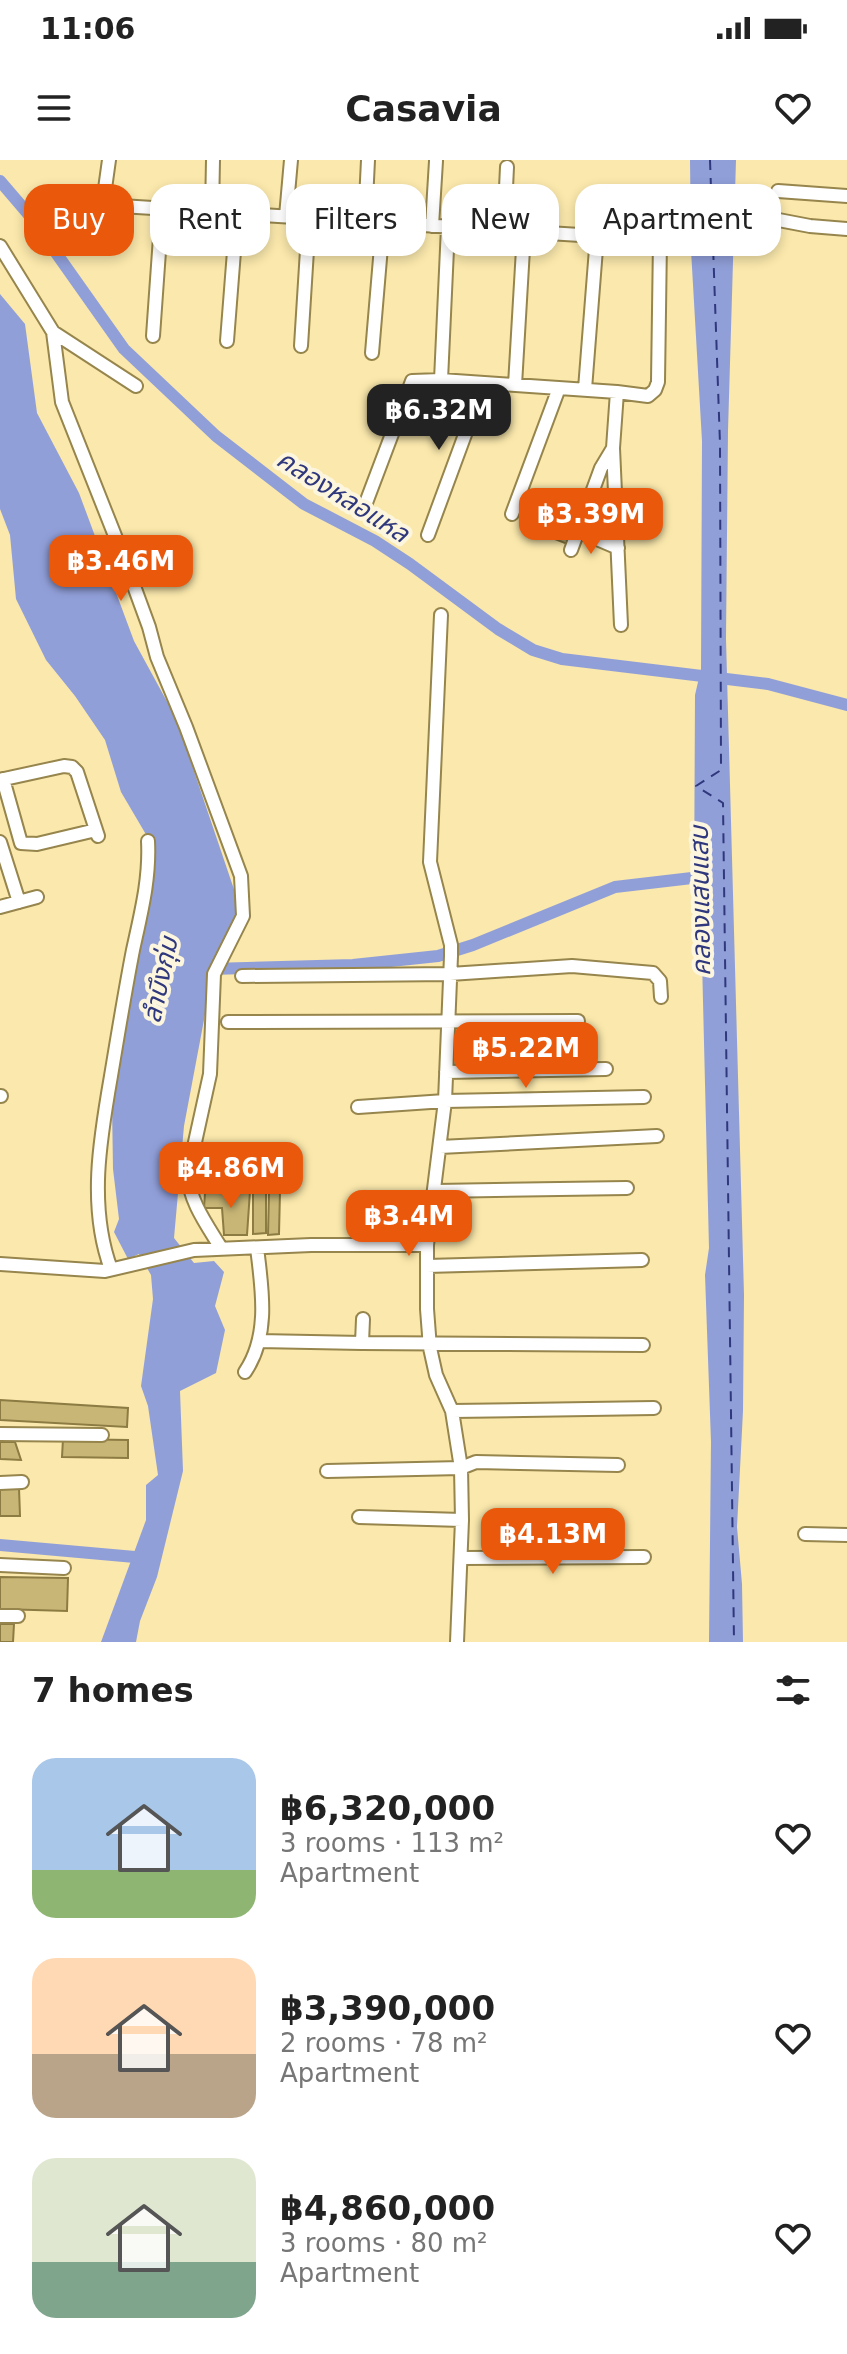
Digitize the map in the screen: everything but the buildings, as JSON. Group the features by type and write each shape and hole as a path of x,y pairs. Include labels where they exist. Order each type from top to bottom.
{"street":[{"path":"109,160 104,204 150,208"},
{"path":"213,160 213,184"},
{"path":"289,184 291,160"},
{"path":"367,184 368,160"},
{"path":"432,226 436,161"},
{"path":"506,184 507,167"},
{"path":"781,191 847,196"},
{"path":"270,215 286,216"},
{"path":"781,220 847,229"},
{"path":"426,226 442,227"},
{"path":"0,246 53,332 62,402 123,556 157,657 241,876 242,919 218,968 210,1074 188,1181 201,1215 221,1248"},
{"path":"153,336 159,256"},
{"path":"227,341 234,256"},
{"path":"301,346 307,256"},
{"path":"372,353 380,256"},
{"path":"441,380 447,256"},
{"path":"515,385 523,256"},
{"path":"585,389 595,256"},
{"path":"364,508 410,383 415,380 585,389 648,396 658,382 662,256"},
{"path":"53,332 136,386"},
{"path":"428,535 484,383"},
{"path":"512,514 559,388"},
{"path":"617,392 613,448 621,625"},
{"path":"571,550 601,468 613,448"},
{"path":"578,531 618,548"},
{"path":"441,615 430,862 451,950 445,1101 427,1266 429,1342 436,1375 452,1411 461,1468 457,1642"},
{"path":"64,766 72,767 82,786 97,833 37,844 21,843 2,780 64,766"},
{"path":"113,1268 102,1239 99,1155 117,1036 147,887 148,841"},
{"path":"0,842 19,902"},
{"path":"0,907 37,897"},
{"path":"242,976 450,974 572,966 653,973 660,981 661,997"},
{"path":"228,1022 578,1021"},
{"path":"446,1072 606,1069"},
{"path":"358,1107 445,1101 644,1097"},
{"path":"440,1147 657,1136"},
{"path":"436,1191 627,1188"},
{"path":"0,1264 105,1271 183,1252 221,1248 427,1245"},
{"path":"245,1372 259,1341 262,1304 257,1248"},
{"path":"427,1266 642,1260"},
{"path":"362,1343 363,1319"},
{"path":"259,1341 643,1345"},
{"path":"452,1411 654,1408"},
{"path":"0,1434 102,1435"},
{"path":"327,1471 461,1468 476,1462 618,1465"},
{"path":"0,1483 22,1482"},
{"path":"359,1517 462,1520"},
{"path":"805,1534 847,1535"},
{"path":"461,1558 644,1557"},
{"path":"0,1565 64,1568"},
{"path":"0,1616 18,1616"}],"water":[{"path":"690,160 736,160 735,184 690,184"},
{"name":"คลองแสนแสบ","path":"691,256 733,256 726,639 744,1295 743,1411 737,1527 743,1642 709,1642 711,1442 705,1275 709,1248 701,919 694,897 695,695 701,669 702,441"},
{"name":"ลำบึงกุ่ม","path":"0,294 25,324 37,413 79,493 134,641 176,718 242,913 210,988 184,1126 174,1238 194,1263 214,1261 224,1272 215,1306 225,1330 216,1373 180,1391 183,1471 157,1577 140,1621 136,1642 101,1642 146,1520 146,1485 158,1475 148,1406 141,1386 153,1299 151,1275 139,1254 128,1259 114,1232 119,1219 113,1169 112,1105 151,843 121,792 105,740 46,660 16,599 10,535 0,509"}],"waterway":[{"name":"คลองหลอแหล","path":"0,181 30,216 124,349 216,436 304,504 375,541 498,629 533,650 562,659 768,684 847,705"},
{"name":"คลองแสนแสบ","path":"210,969 353,965 438,956 473,945 615,887 709,876"},
{"path":"0,1545 146,1558"}],"ferry route":[{"path":"710,160 720,444 721,770 696,786 723,803 734,1642"}]}
